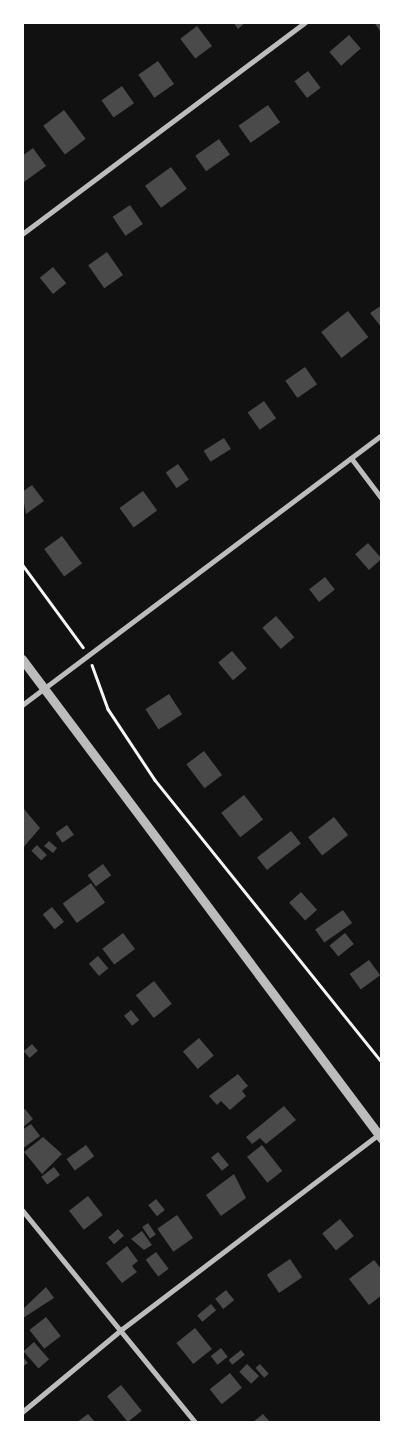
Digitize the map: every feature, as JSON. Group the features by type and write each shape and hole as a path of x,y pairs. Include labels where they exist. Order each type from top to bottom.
{"street":[{"path":"22,234 305,22"},
{"path":"22,705 382,435"},
{"path":"351,458 382,499"},
{"path":"22,659 381,1135 122,1329 22,1412"},
{"path":"22,1210 122,1329 195,1422"}],"path":[{"path":"22,564 88,654 108,709 155,780 382,1062"}],"building":[{"path":"233,22 246,22 238,29"},
{"path":"374,22 382,22 382,34"},
{"path":"197,26 212,46 195,59 180,39"},
{"path":"349,35 361,49 341,66 329,52"},
{"path":"158,61 174,84 154,98 138,75"},
{"path":"308,71 321,88 307,98 294,81"},
{"path":"122,86 134,103 114,118 102,100"},
{"path":"268,105 280,122 251,143 239,126"},
{"path":"64,110 86,139 65,154 43,126"},
{"path":"219,139 230,155 206,171 195,156"},
{"path":"33,148 46,166 24,182 22,156"},
{"path":"171,167 187,189 161,208 145,186"},
{"path":"130,205 143,224 125,236 113,217"},
{"path":"107,252 123,275 104,288 88,265"},
{"path":"53,267 66,283 53,294 40,278"},
{"path":"382,305 382,328 370,313"},
{"path":"348,311 368,337 342,358 321,332"},
{"path":"305,367 317,384 297,398 285,381"},
{"path":"264,401 276,418 260,430 248,412"},
{"path":"224,438 231,449 211,462 204,451"},
{"path":"178,464 189,480 177,488 166,473"},
{"path":"32,485 44,501 26,514 22,492"},
{"path":"143,491 157,510 134,527 120,508"},
{"path":"62,536 82,564 64,576 44,549"},
{"path":"368,543 382,559 369,570 355,554"},
{"path":"325,577 335,590 319,602 309,589"},
{"path":"276,616 294,637 281,649 262,628"},
{"path":"232,651 247,669 233,680 218,663"},
{"path":"169,694 182,714 159,729 146,709"},
{"path":"204,751 222,775 204,788 186,764"},
{"path":"244,795 263,819 240,837 221,813"},
{"path":"24,809 40,828 22,849 22,810"},
{"path":"334,817 348,835 322,855 308,837"},
{"path":"67,825 74,835 62,843 56,833"},
{"path":"291,831 301,844 267,870 257,857"},
{"path":"49,841 57,848 53,853 44,846"},
{"path":"37,845 47,855 41,861 31,851"},
{"path":"103,864 111,875 96,886 88,875"},
{"path":"91,883 105,902 77,923 63,904"},
{"path":"301,892 317,910 305,921 289,903"},
{"path":"52,907 64,922 55,929 43,915"},
{"path":"343,910 352,923 324,943 315,930"},
{"path":"123,933 135,949 114,965 102,949"},
{"path":"345,933 354,944 338,956 329,946"},
{"path":"98,956 108,968 99,976 89,964"},
{"path":"369,960 380,975 361,989 350,974"},
{"path":"154,981 172,1004 154,1018 136,995"},
{"path":"131,1010 139,1020 132,1026 124,1016"},
{"path":"199,1038 214,1056 198,1069 183,1051"},
{"path":"32,1044 38,1051 30,1058 24,1051"},
{"path":"238,1074 248,1086 242,1091 246,1096 230,1110 221,1101 217,1105 209,1096"},
{"path":"284,1106 296,1120 266,1144 260,1138 252,1144 246,1137"},
{"path":"25,1109 33,1119 22,1128 22,1111"},
{"path":"31,1124 40,1136 22,1149 22,1130"},
{"path":"43,1137 62,1154 42,1174 24,1152"},
{"path":"86,1145 94,1156 75,1170 67,1159"},
{"path":"262,1145 282,1171 267,1183 247,1157"},
{"path":"218,1152 229,1165 222,1171 211,1158"},
{"path":"54,1167 60,1175 47,1185 41,1177"},
{"path":"234,1174 246,1198 221,1216 206,1195"},
{"path":"88,1196 103,1215 84,1230 69,1211"},
{"path":"156,1199 165,1210 157,1216 148,1205"},
{"path":"177,1215 193,1238 173,1252 157,1229"},
{"path":"340,1219 354,1236 336,1251 322,1233"},
{"path":"148,1223 156,1235 150,1239 142,1227"},
{"path":"118,1229 124,1236 114,1244 108,1238"},
{"path":"142,1231 152,1245 144,1250 131,1239"},
{"path":"127,1246 138,1261 132,1266 137,1272 122,1283 106,1263"},
{"path":"156,1252 169,1269 158,1277 146,1260"},
{"path":"290,1259 302,1277 279,1293 267,1275"},
{"path":"374,1260 382,1270 382,1295 369,1305 349,1279"},
{"path":"46,1287 54,1298 23,1318 22,1310"},
{"path":"226,1290 234,1300 223,1309 215,1299"},
{"path":"211,1304 216,1310 202,1322 197,1316"},
{"path":"46,1317 61,1336 44,1349 29,1330"},
{"path":"195,1328 212,1349 193,1364 176,1343"},
{"path":"34,1342 49,1359 39,1369 23,1351"},
{"path":"221,1348 228,1357 218,1365 211,1356"},
{"path":"241,1350 245,1355 232,1365 229,1360"},
{"path":"22,1356 28,1363 22,1367"},
{"path":"247,1364 259,1376 251,1384 239,1372"},
{"path":"260,1364 269,1374 264,1378 256,1368"},
{"path":"230,1373 242,1388 222,1404 210,1389"},
{"path":"121,1385 142,1411 128,1422 107,1396"},
{"path":"88,1414 95,1422 77,1422"},
{"path":"263,1414 270,1422 253,1422"}]}
